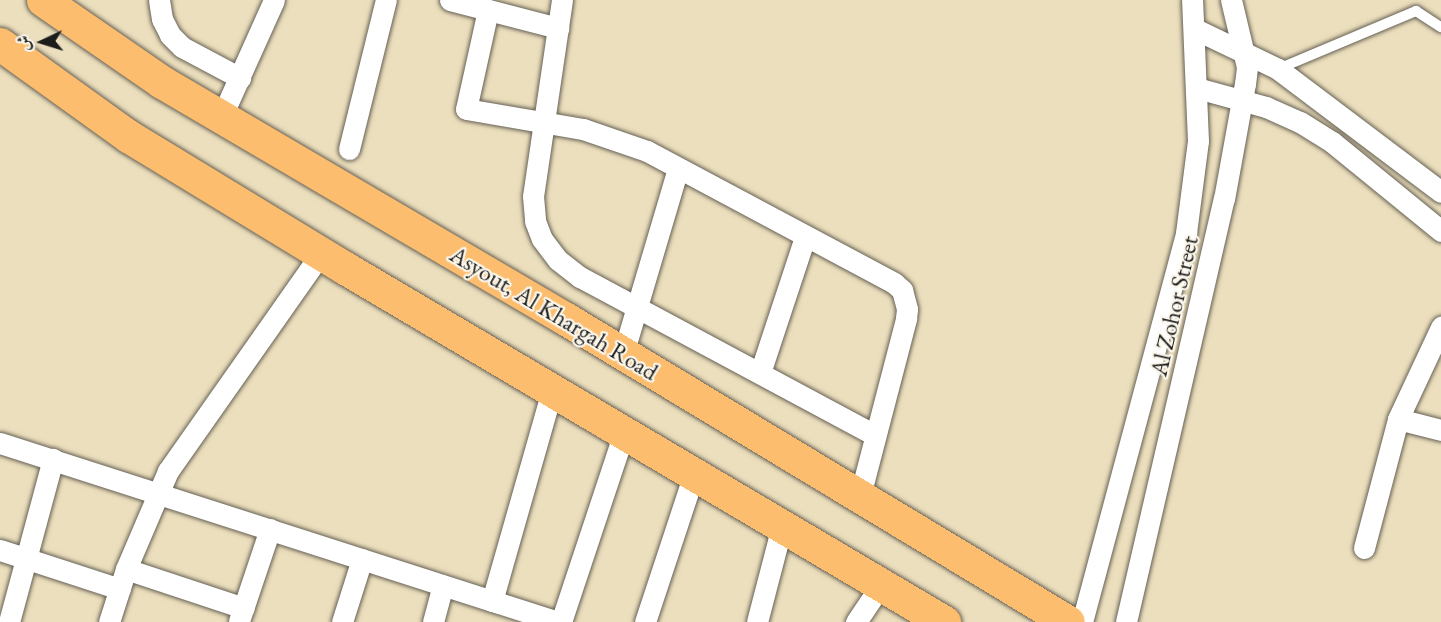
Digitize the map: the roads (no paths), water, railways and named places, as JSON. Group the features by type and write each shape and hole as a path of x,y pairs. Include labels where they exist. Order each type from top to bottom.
{"highway":[{"name":"Asyout, Al Khargah Road","path":"43,0 100,41 221,117 623,354 1068,622"},
{"path":"0,44 128,136 944,622"}],"street":[{"path":"159,0 162,19 170,34 182,47 240,78"},
{"path":"221,117 274,0"},
{"path":"349,149 386,0"},
{"path":"450,0 558,28"},
{"path":"562,0 534,196 535,221 542,239 558,260 580,277 875,435"},
{"name":"Al Zohor Street","path":"1082,622 1186,233 1198,141 1192,0"},
{"name":"Al Zohor Street","path":"1126,622 1224,199 1247,68 1231,0"},
{"path":"488,10 466,109 544,122 616,138 678,168 894,283 906,299 906,319 860,496"},
{"path":"1195,29 1243,50 1278,69 1441,192"},
{"path":"1197,88 1241,100 1300,122 1332,142 1441,231"},
{"path":"623,354 678,168"},
{"path":"760,373 805,237"},
{"path":"109,622 126,569 168,471 321,253"},
{"path":"1364,548 1398,419 1441,327"},
{"path":"492,601 552,390"},
{"path":"1398,419 1441,430"},
{"path":"0,443 156,495 270,529 492,601 516,616 560,622 624,433"},
{"path":"9,622 53,459"},
{"path":"645,622 694,474"},
{"path":"757,622 782,526"},
{"path":"126,569 241,615 270,529"},
{"path":"0,550 120,590"},
{"path":"342,622 362,559"},
{"path":"433,622 443,585"},
{"path":"856,622 881,585"}],"lane":[{"path":"1278,69 1415,6 1441,27"}]}
